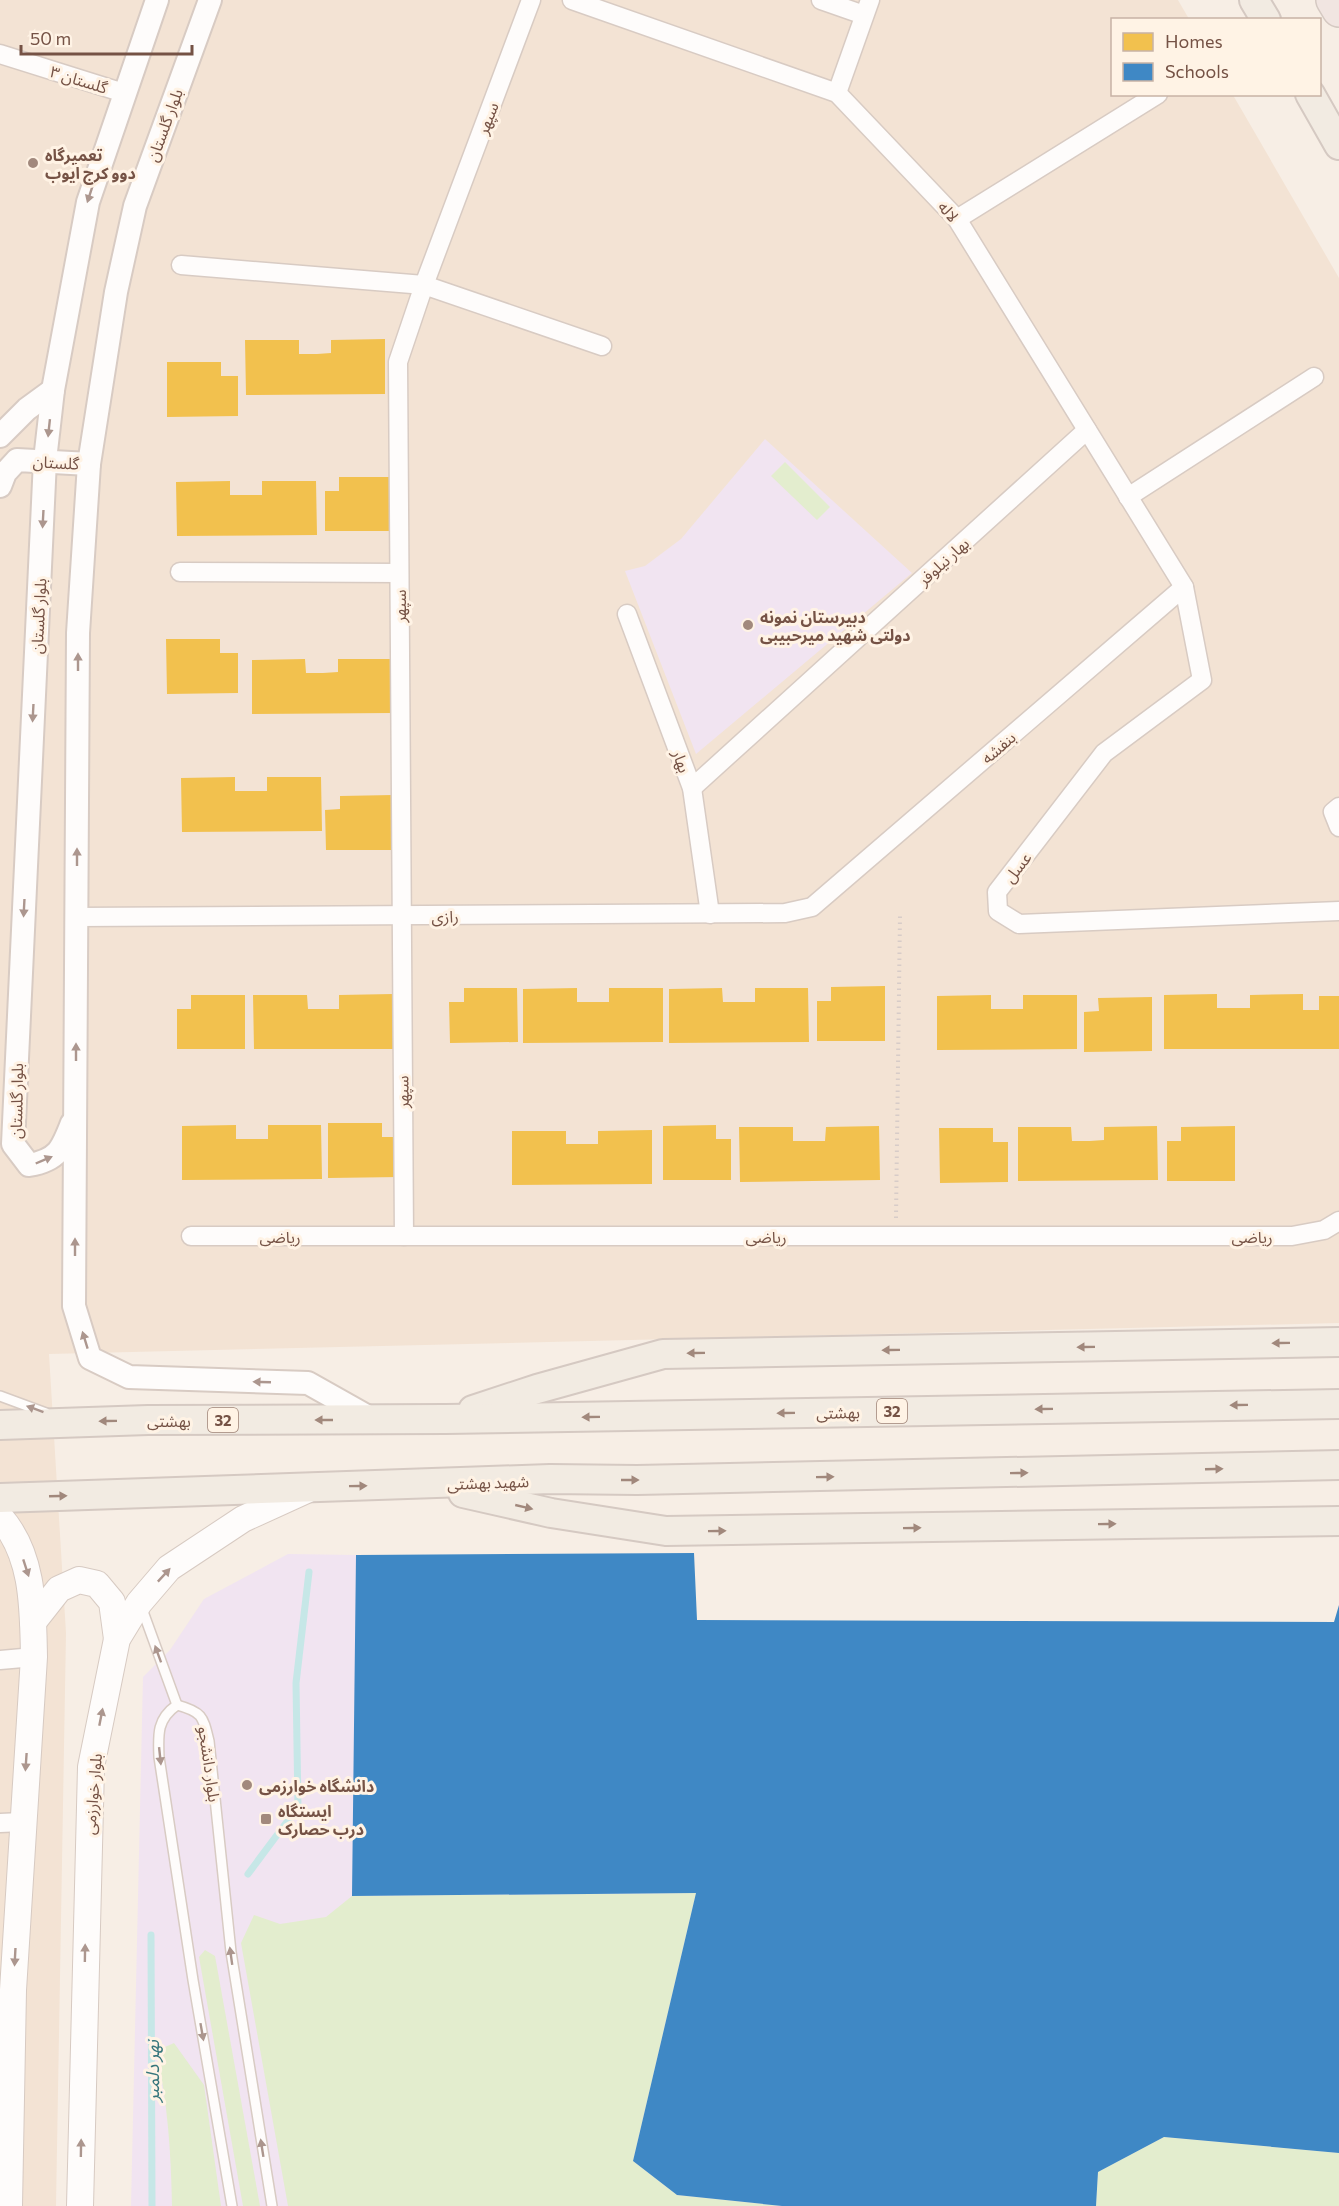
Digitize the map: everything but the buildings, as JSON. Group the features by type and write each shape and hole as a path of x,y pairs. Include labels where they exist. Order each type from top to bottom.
{"highway":[{"path":"1333,0 1339,10"}],"main road":[{"path":"1254,0 1265,18"},
{"path":"1311,96 1339,145"},
{"path":"446,1419 537,1389 663,1354 1339,1342"},
{"name":"بهشتى","path":"446,1419 1339,1404"},
{"name":"بهشتی","path":"0,1425 71,1422 446,1419"},
{"name":"شهید بهشتی","path":"426,1485 550,1479 649,1480 1339,1465"},
{"path":"0,1498 426,1485 551,1513 666,1532 1339,1521"},
{"name":"بلوار خوارزمی","path":"80,2206 91,1767 117,1639 139,1602 169,1568 243,1519 313,1488"},
{"path":"0,1517 13,1532 29,1575 34,1657 11,1822 7,1990 7,2206"},
{"path":"33,1622 59,1589 79,1580 97,1584 112,1602 117,1639"}],"street":[{"name":"بلوار گلستان","path":"76,1113 62,1149 46,1162 29,1165 13,1144 45,460 53,390 88,202 157,0"},
{"name":"بلوار گلستان","path":"210,0 135,206 116,292 90,464 78,633 74,1306 90,1358 129,1377 308,1383 374,1420"},
{"name":"سپهر","path":"404,1236 400,916 398,362 424,285 531,0"},
{"name":"لاله","path":"572,0 837,93 957,219 1184,587"},
{"path":"821,0 867,8 837,93"},
{"name":"گلستان ۳","path":"0,54 124,93"},
{"path":"957,219 1155,96"},
{"path":"181,265 424,285 602,346"},
{"path":"1128,497 1314,377"},
{"path":"0,436 27,409 53,390"},
{"name":"بهار نیلوفر","path":"692,788 1087,430"},
{"name":"گلستان","path":"0,486 5,473 17,460 90,464"},
{"path":"180,572 399,573"},
{"name":"بنفشه","path":"812,907 1184,587"},
{"name":"عسل","path":"1184,587 1202,680 1104,753 997,892 998,911 1019,924 1339,911"},
{"name":"بهار","path":"627,614 692,788 710,914"},
{"name":"رازی","path":"77,917 785,913 812,907"},
{"name":"ریاضی","path":"191,1236 1292,1236 1324,1230 1339,1221"},
{"path":"0,1660 34,1657"},
{"path":"0,2204 7,2206"}],"lane":[{"path":"0,1396 71,1422"},
{"path":"139,1602 177,1705 165,1713 158,1729 159,1757 193,1980 232,2206"},
{"name":"بلوار دانشجو","path":"177,1705 193,1709 203,1717 209,1741 231,1952 272,2206"}],"path":[{"path":"895,1236 900,915"}],"shaded area":[{"path":"0,0 1178,0 1188,18 1111,18 1111,96 1234,96 1339,278 1339,1323 49,1354 66,1633 56,2206 0,2206"},
{"name":"دبیرستان نمونه دولتی شهید میرحبیبی","path":"765,439 912,573 696,754 625,571 645,566 681,539"},
{"name":"دانشگاه خوارزمی","path":"288,1554 356,1555 696,1893 633,2161 677,2195 782,2206 131,2206 143,1677 170,1650 204,1599"}],"green space":[{"path":"785,462 830,507 817,520 771,476"},
{"path":"696,1893 633,2161 677,2195 782,2206 288,2206 241,1943 254,1915 280,1924 326,1917 352,1896"},
{"path":"205,1950 215,1956 260,2206 243,2206 199,1957"},
{"path":"174,2043 204,2085 221,2206 172,2206 168,2128 156,2051"},
{"path":"1164,2137 1339,2153 1339,2206 1096,2206 1098,2172"}],"waterway":[{"path":"248,1874 298,1807 296,1683 309,1572"},
{"name":"نهر دلمبر","path":"151,1935 152,2206"}],"place":[{"name":"تعمیرگاه دوو کرج ایوب","path":"33,163"},
{"name":"دبیرستان نمونه دولتی شهید میرحبیبی","path":"748,625"},
{"name":"دانشگاه خوارزمی","path":"247,1785"},
{"name":"ایستگاه درب حصارک","path":"266,1819"}]}
